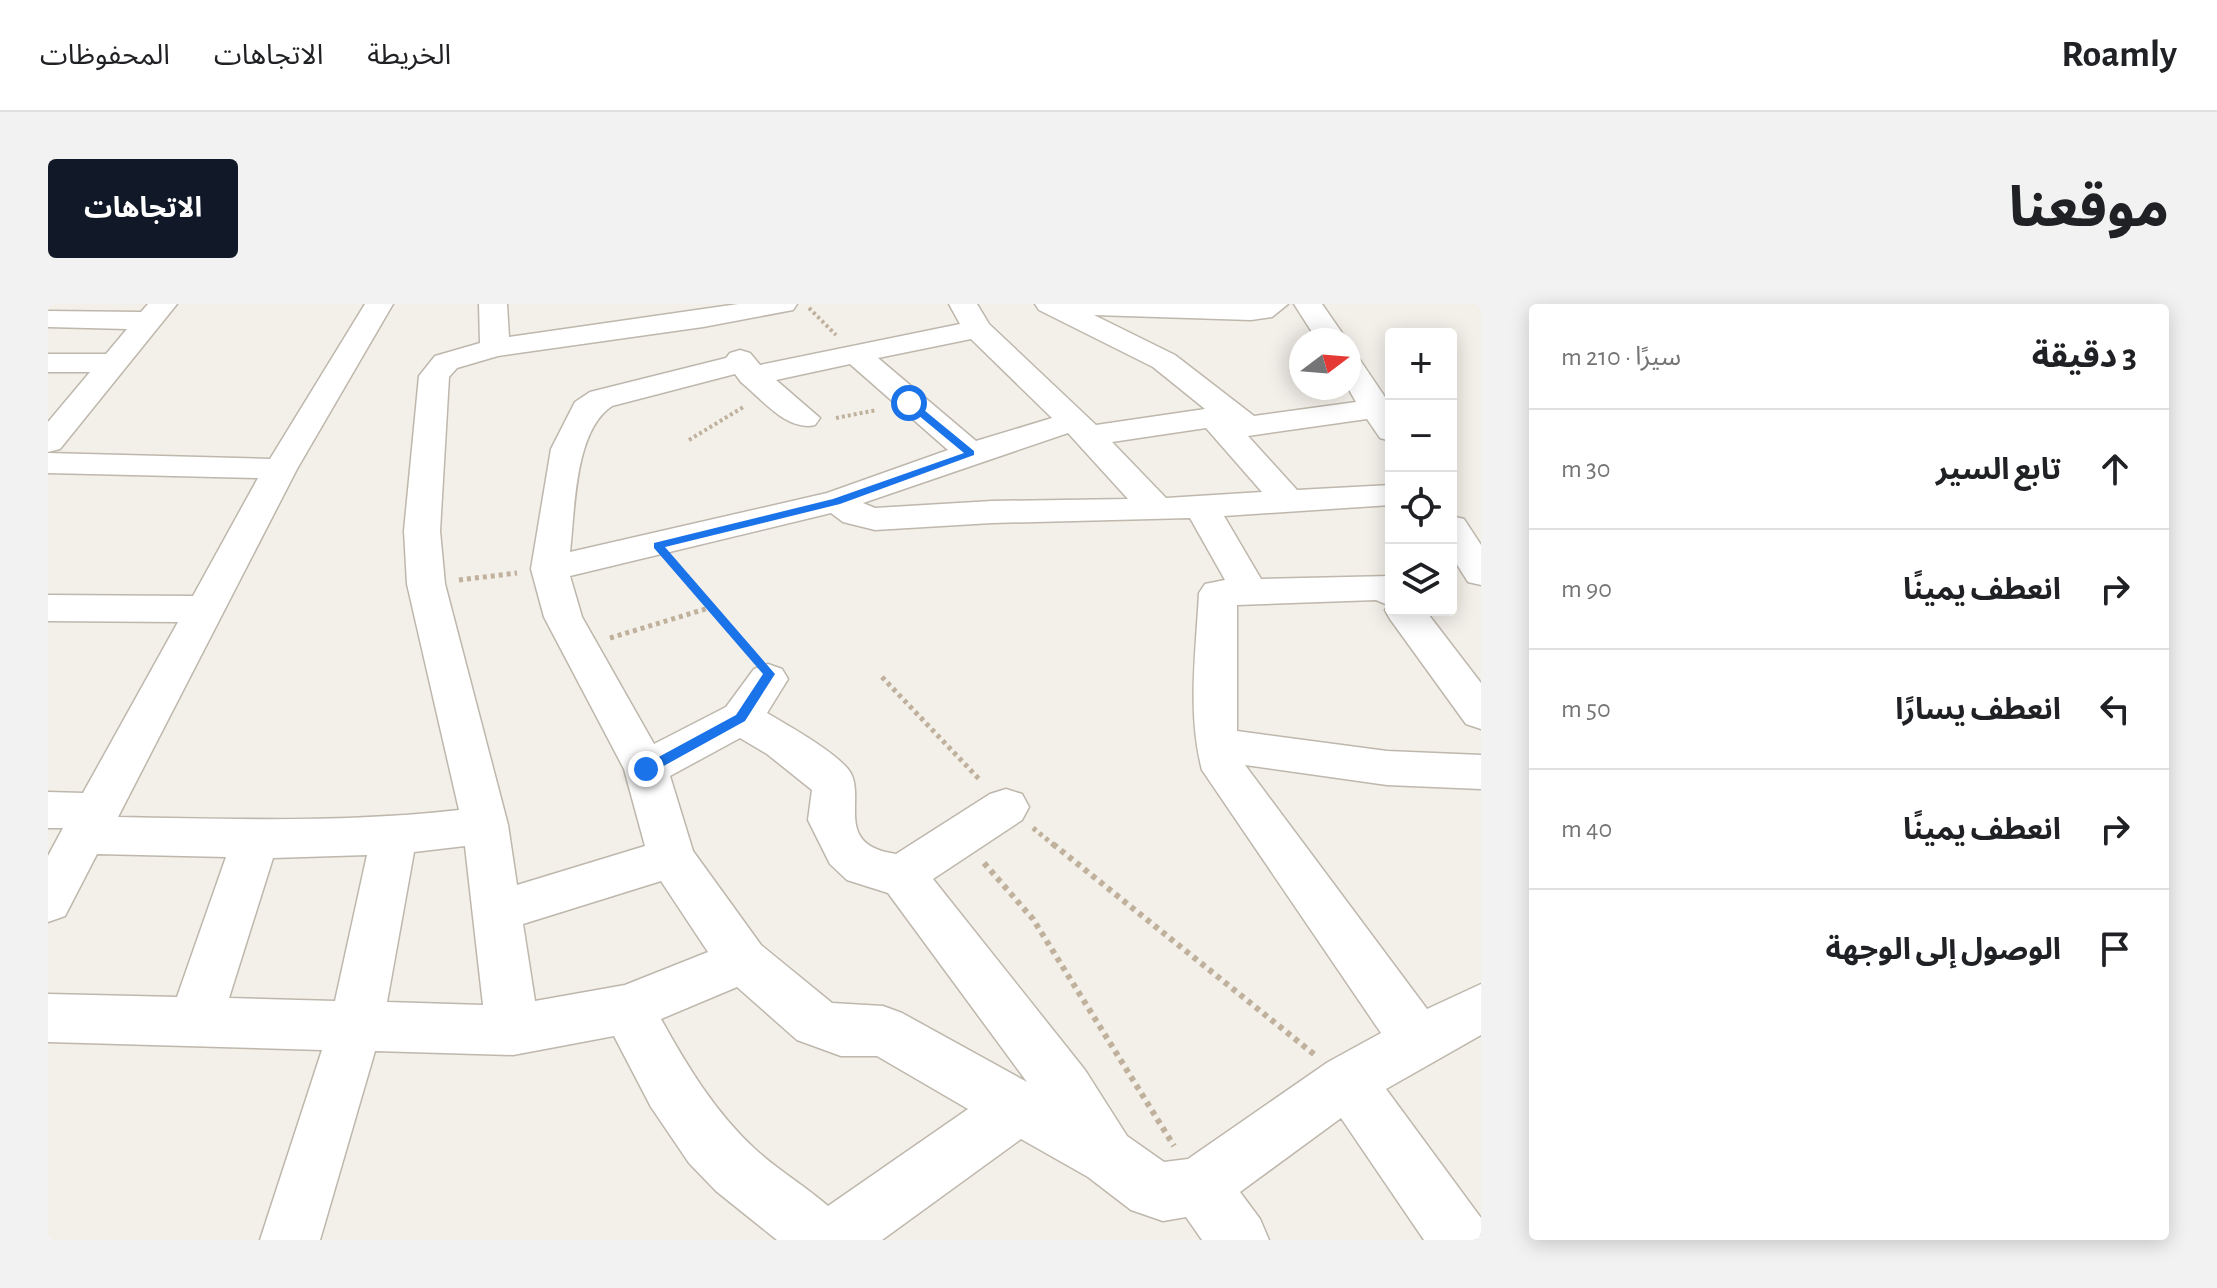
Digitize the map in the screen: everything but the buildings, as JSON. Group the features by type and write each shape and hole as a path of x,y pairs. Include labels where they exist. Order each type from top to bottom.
{"street":[{"path":"48,901 280,469 380,304"},
{"path":"493,304 495,348"},
{"path":"513,1030 485,825 426,584 422,531 434,376 446,362 495,348 582,368 649,345 703,319 783,304"},
{"path":"1049,304 1251,312 1262,311 1274,304"},
{"path":"1049,304 1164,361 1223,416 1290,503"},
{"path":"1308,304 1324,328"},
{"path":"48,319 157,312"},
{"path":"48,442 157,312"},
{"path":"582,368 649,345 755,377 854,353 970,316 1157,509"},
{"path":"703,319 755,377 804,418"},
{"path":"854,353 971,453"},
{"path":"48,363 112,363"},
{"path":"582,368 586,409 567,449 549,569 563,617 646,769 672,858 743,961 816,1023 841,1031 883,1031 1108,1157 1152,1189 1163,1192 1199,1186 1347,1081 1481,1008"},
{"path":"549,569 837,501 971,453 1081,429 1223,416 1251,428 1384,419 1361,384"},
{"path":"48,463 280,469"},
{"path":"837,501 855,514 875,519 992,512 1202,508 1385,495"},
{"path":"1202,508 1250,592"},
{"path":"1457,536 1481,573"},
{"path":"1457,585 1481,584"},
{"path":"1385,594 1217,594 1214,713 1217,745 1224,770 1418,1041"},
{"path":"48,608 203,609"},
{"path":"1409,616 1481,713"},
{"path":"646,769 741,718 768,679"},
{"path":"741,718 782,742 832,781 835,787 828,807 831,824 847,851 864,865 902,875 1066,1089 1108,1157"},
{"path":"1217,745 1387,768 1481,772"},
{"path":"902,875 1006,807"},
{"path":"48,810 92,823 256,839 394,836 485,825"},
{"path":"290,1240 356,1027 394,836"},
{"path":"195,1022 256,839"},
{"path":"499,911 672,858"},
{"path":"48,1018 513,1030 627,1009 743,961"},
{"path":"627,1009 686,1116 727,1162 806,1225 820,1240"},
{"path":"1347,1081 1460,1240"},
{"path":"831,1240 1018,1107"},
{"path":"1199,1186 1239,1240"}],"path":[{"path":"806,304 854,353"},
{"path":"689,440 755,377"},
{"path":"804,418 822,420 909,403"},
{"path":"658,545 767,669 768,679"},
{"path":"426,584 549,569"},
{"path":"579,647 712,607"},
{"path":"882,677 1006,807 1347,1081"},
{"path":"959,836 1033,919 1199,1186"}],"route":[{"path":"646,769 741,718 769,674 658,545 837,501 971,453 909,403"}]}
